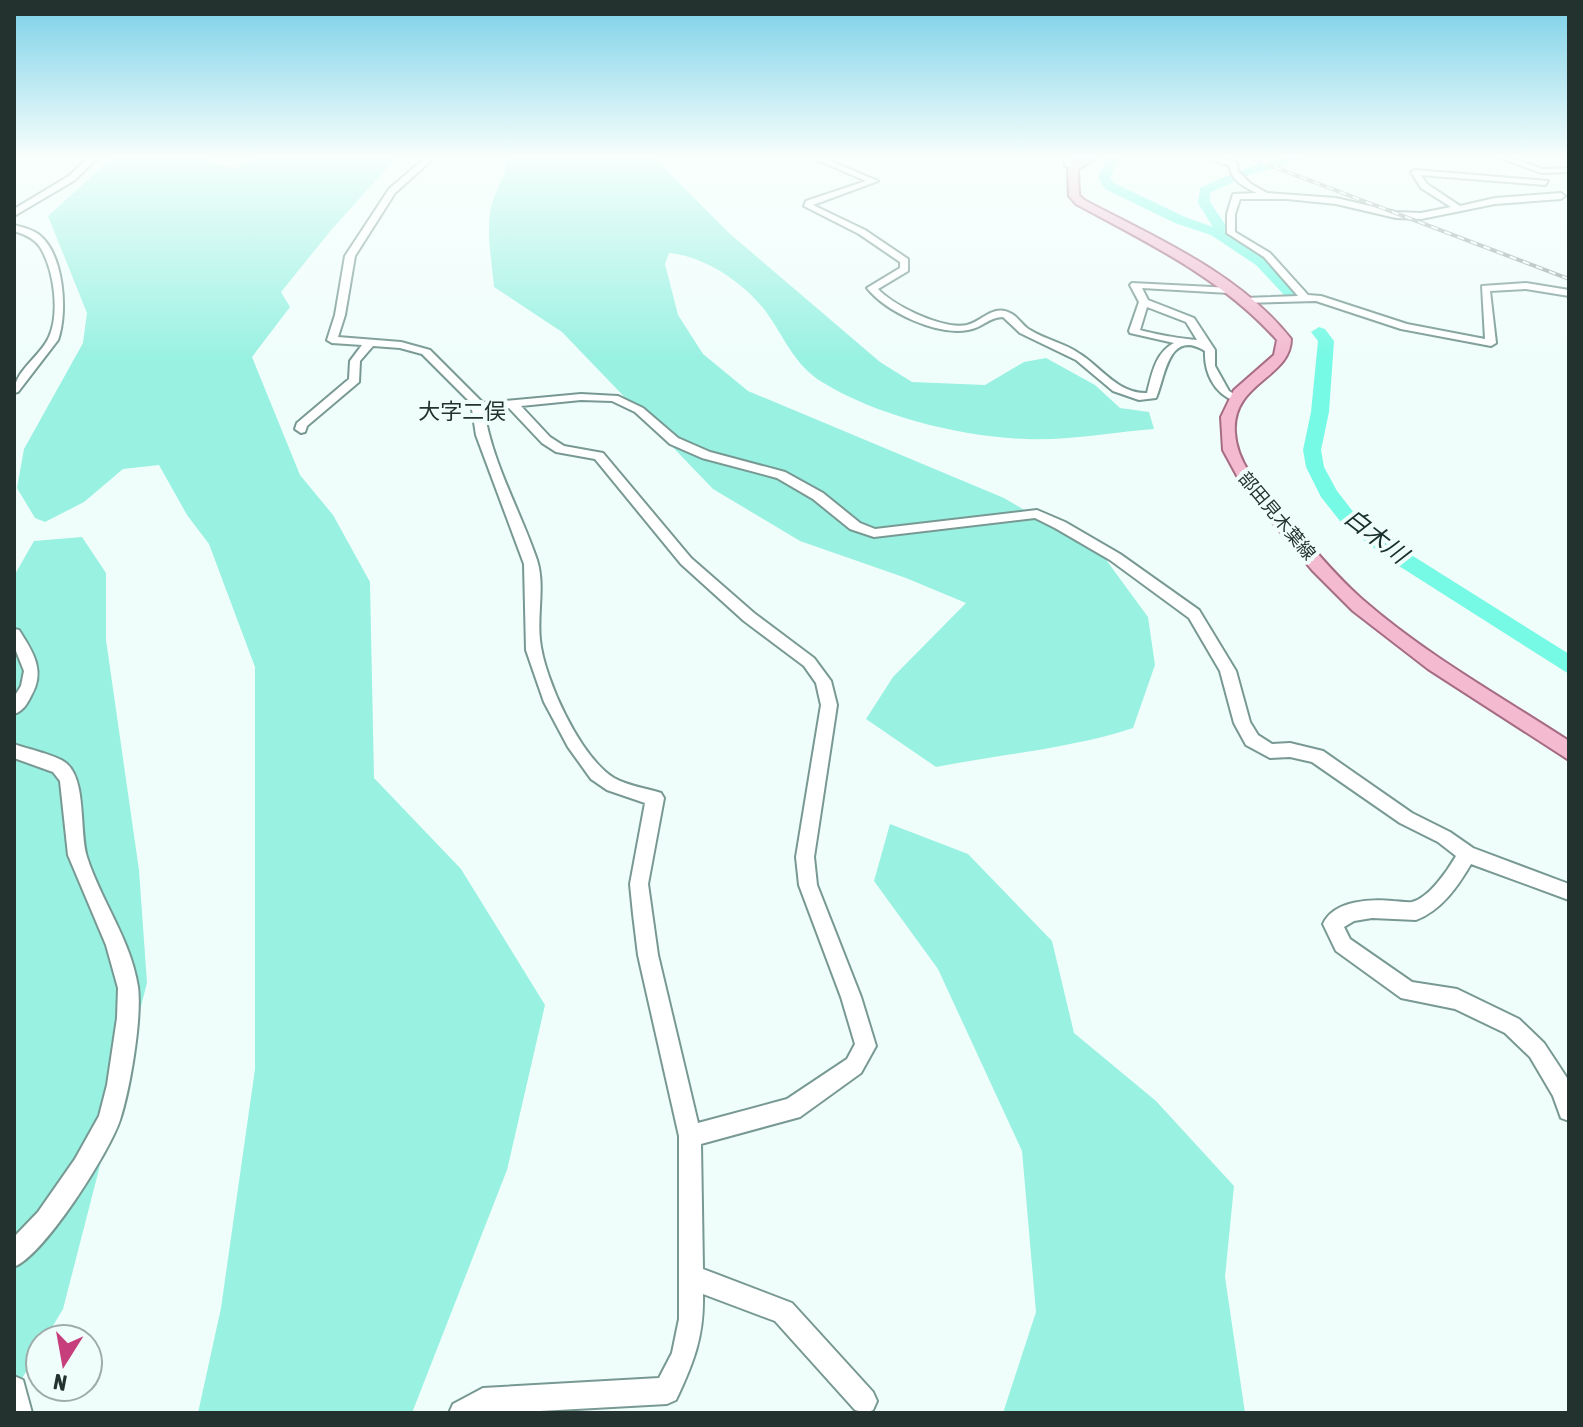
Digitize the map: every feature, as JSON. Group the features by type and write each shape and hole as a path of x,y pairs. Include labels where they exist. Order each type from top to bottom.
{"main road":[{"path":"1119,224 1186,261 1229,290 1284,339 1284,350 1235,398"},
{"name":"部田見木葉線","path":"1235,398 1229,432 1230,451 1237,469 1327,576 1358,606 1401,639 1569,752"}],"street":[{"path":"371,224 350,256 340,315 332,340 401,345 426,352 480,407 482,435 531,564 534,585 533,650 552,706 592,769 606,782 655,798 639,884 642,914 648,955 690,1136 691,1319 684,1355 667,1391 483,1401 462,1413"},
{"path":"845,224 905,261 905,269 872,288 878,298 903,312 966,328 985,317 1007,315 1021,330 1070,351 1115,389 1141,398 1152,396 1166,351 1182,343"},
{"path":"1232,224 1231,233 1267,255 1304,297"},
{"path":"14,390 52,340 59,322 54,270 45,249 39,239 16,231"},
{"path":"1229,290 1135,285 1144,302 1193,322 1210,350 1210,366 1225,393 1235,398"},
{"path":"1244,301 1304,297 1332,302 1405,327 1491,343 1485,288 1526,286 1569,293"},
{"path":"1144,302 1134,331 1142,335 1172,337 1182,343 1205,345"},
{"path":"301,429 301,425 355,380 355,361 370,343"},
{"path":"480,407 581,397 614,398 639,410 674,441 706,455 781,475 818,496 855,526 874,533 1037,514 1115,557 1194,614 1228,671 1242,723 1252,740 1270,751 1290,750 1317,756 1406,818 1444,837 1467,854 1569,892"},
{"path":"511,403 560,449 599,456 686,561 749,617 809,662 823,681 829,705 805,857 808,885 851,997 866,1046 854,1066 792,1109 690,1136"},
{"path":"14,634 33,666 32,683 14,708"},
{"path":"14,751 59,767 68,779 77,855 116,945 128,988 118,1085 109,1120 83,1167 46,1220 14,1255"},
{"path":"1467,854 1449,885 1416,911 1372,908 1344,914 1333,924 1343,945 1408,991 1457,999 1512,1026 1537,1050 1562,1090 1569,1110"},
{"path":"691,1277 783,1312 864,1401"},
{"path":"14,1389 19,1413"}],"green space":[{"path":"51,224 337,224 281,292 290,307 252,357 300,475 333,515 370,582 374,778 461,869 545,1005 507,1170 412,1413 198,1413 221,1308 255,1069 255,667 209,544 187,515 159,465 123,469 84,502 45,522 35,518 17,488 24,449 83,343 87,313"},
{"path":"490,224 720,224 880,362 912,382 985,385 1024,362 1046,358 1095,385 1120,408 1149,412 1154,429 1074,438 1001,437 920,422 868,405 813,376 792,352 760,305 725,274 683,255 669,253 665,264 678,315 703,354 748,391 1004,498 1104,557 1148,617 1155,665 1133,728 1060,746 936,767 866,719 893,677 966,603 906,578 800,541 713,489 562,332 494,287"},
{"path":"82,537 106,573 106,640 139,870 147,983 63,1309 55,1323 24,1323 24,1375 14,1392 14,576 34,541"},
{"path":"890,824 968,854 1052,941 1074,1033 1156,1101 1234,1186 1225,1277 1245,1413 1003,1413 1036,1312 1022,1151 938,969 874,881"}],"waterway":[{"path":"1191,224 1216,232"},
{"name":"白木川","path":"1216,232 1220,227 1218,224"},
{"name":"白木川","path":"1216,232 1261,262 1290,293"},
{"name":"白木川","path":"1319,332 1326,341 1320,412 1312,450 1315,467 1328,493 1351,522 1406,561 1569,665"}],"railway":[{"path":"1423,224 1569,279"}],"district":[{"name":"大字二俣","path":"462,411"}]}
